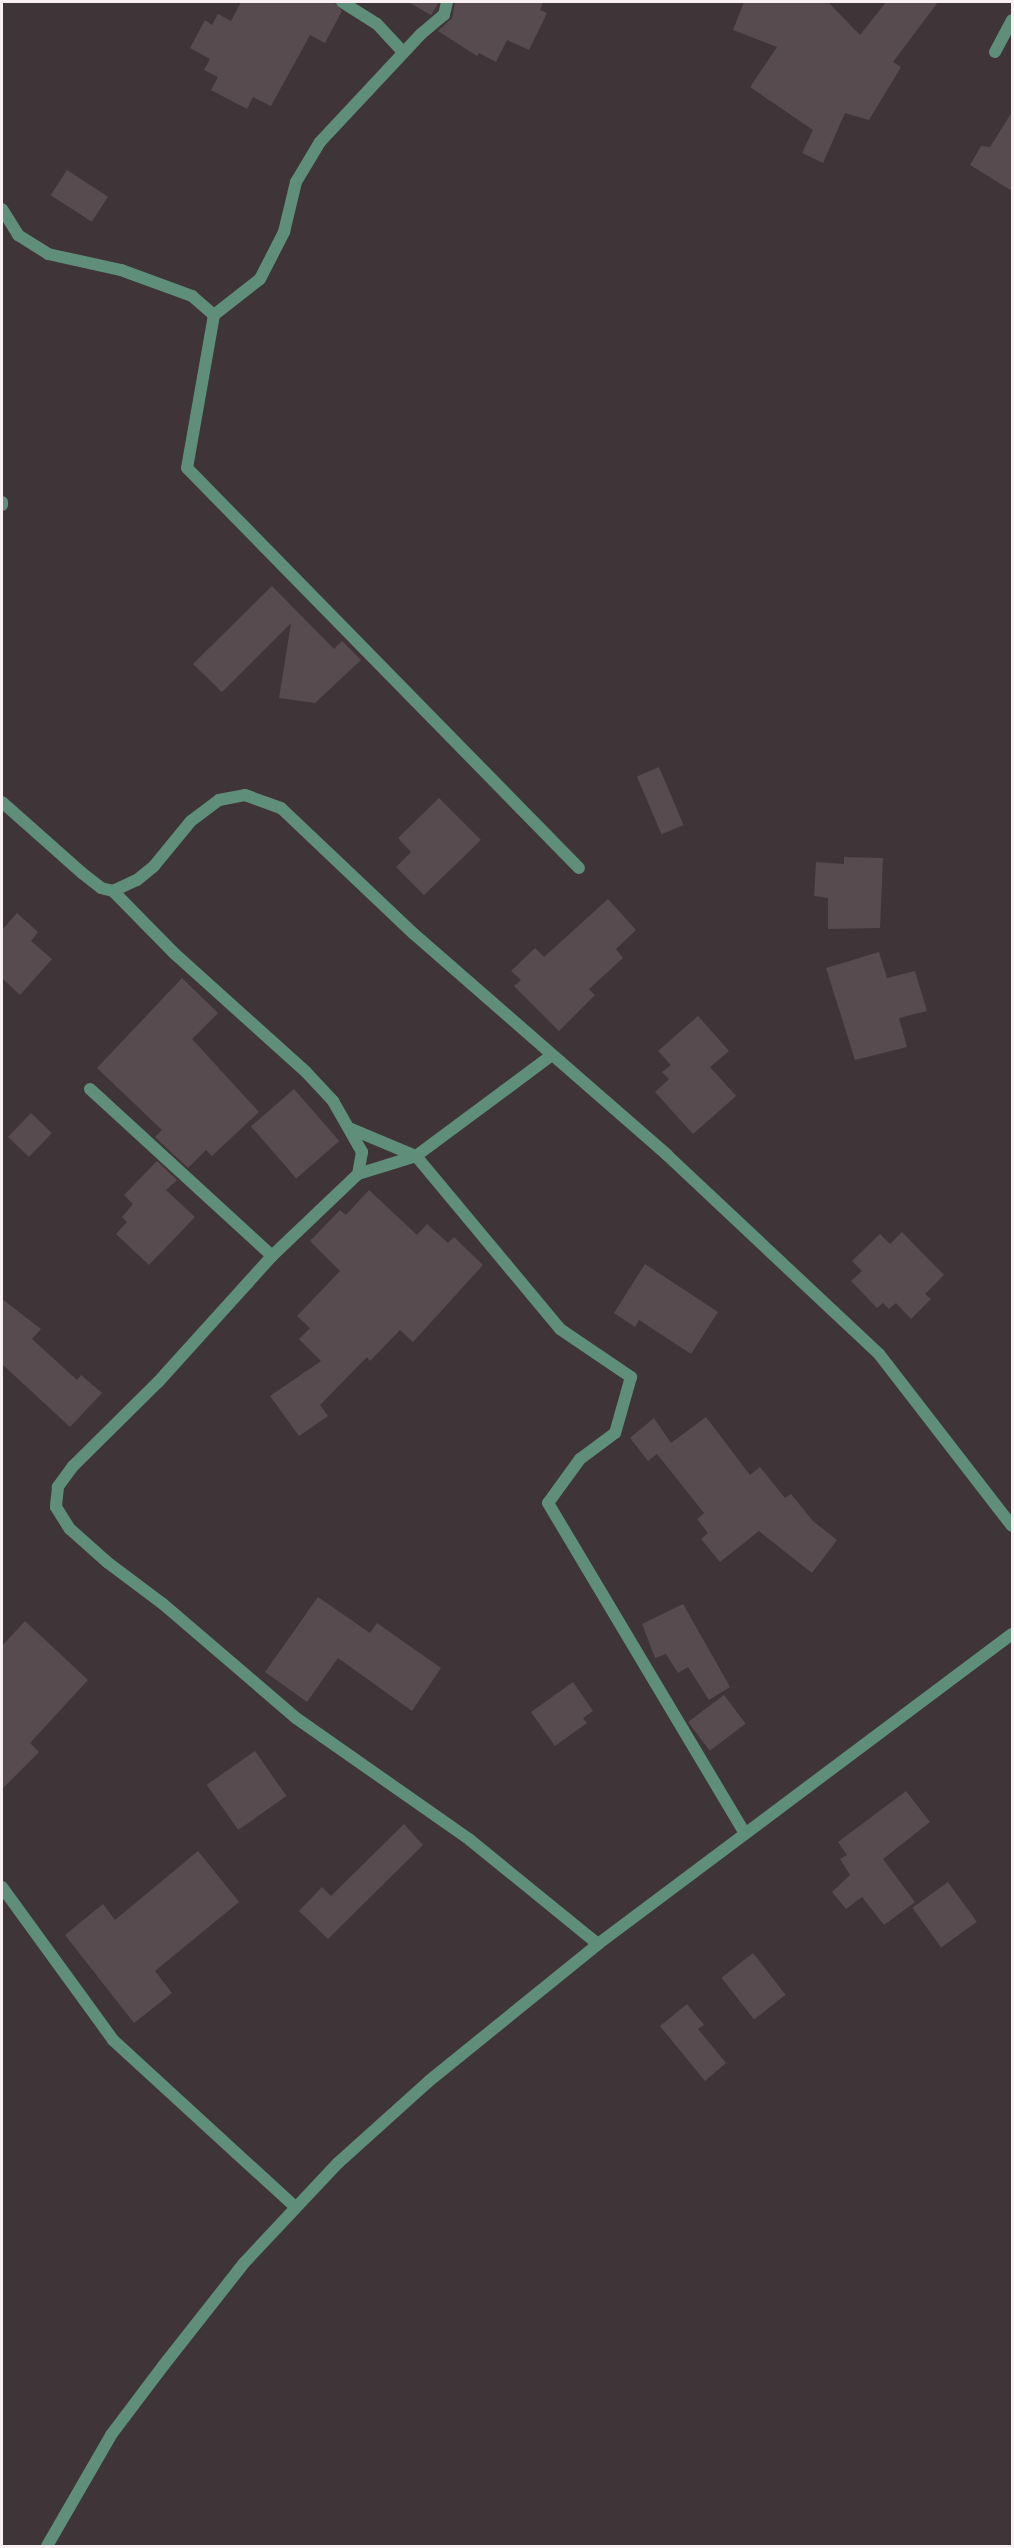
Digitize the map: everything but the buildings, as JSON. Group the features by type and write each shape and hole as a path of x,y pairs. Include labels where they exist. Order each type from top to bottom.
{"street":[{"path":"342,2 377,24 403,52"},
{"path":"447,2 444,15 403,52 320,142 296,182 284,232 260,279 214,315 187,468 579,868"},
{"path":"994,52 1012,20"},
{"path":"2,209 18,235 48,254 121,270 192,296 214,315"},
{"path":"113,891 137,880 154,866 191,821 219,800 245,795 281,808 414,934 667,1155 879,1354 1012,1526"},
{"path":"2,802 82,873 101,888 113,891 175,954 306,1072 333,1101 362,1152 358,1174"},
{"path":"552,1055 416,1156 358,1174 272,1256 158,1382 74,1466 58,1486 56,1507 70,1529 106,1562 163,1604 296,1718 470,1840 598,1944"},
{"path":"90,1089 272,1256"},
{"path":"349,1128 416,1156 561,1329 631,1377 615,1433 580,1459 548,1503 745,1833"},
{"path":"47,2547 111,2435 244,2263 294,2206 429,2080 598,1944 1012,1634"},
{"path":"2,1887 113,2040 294,2206"}]}
